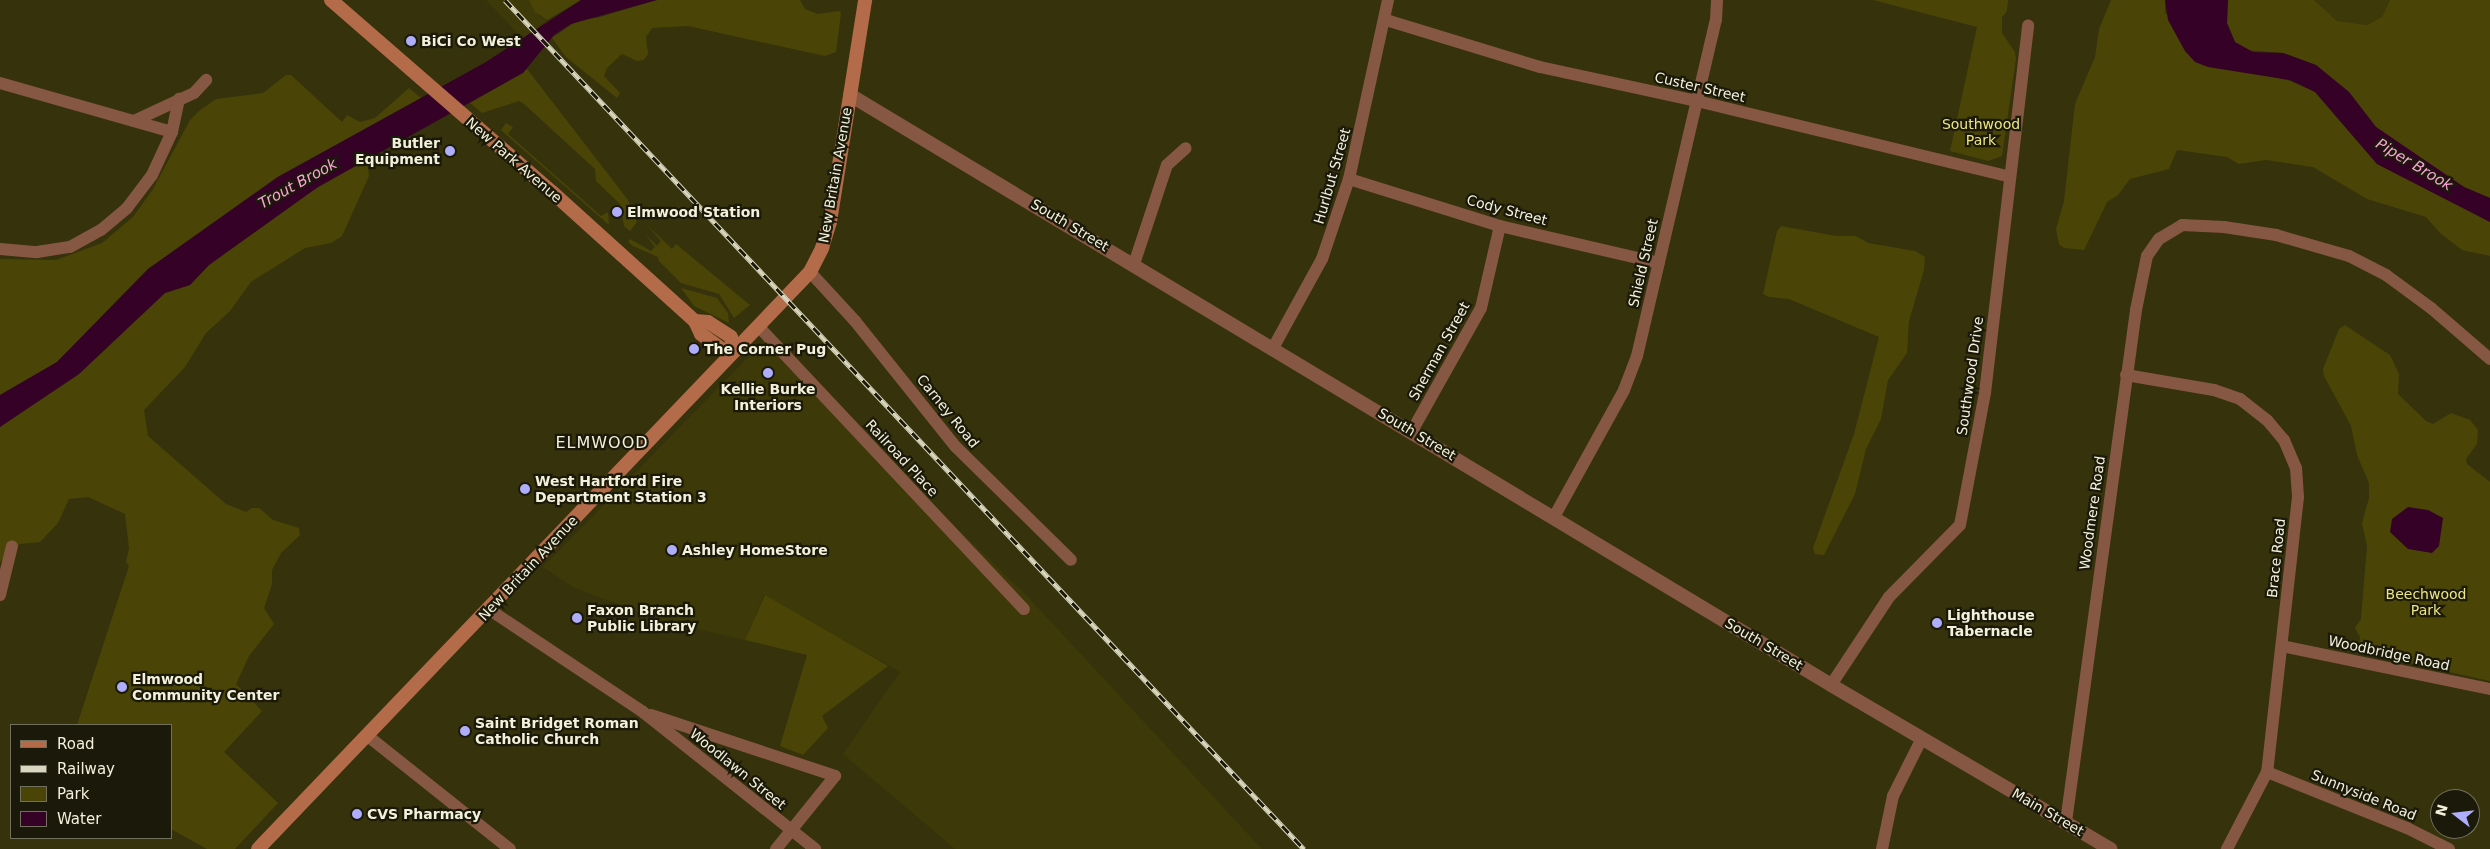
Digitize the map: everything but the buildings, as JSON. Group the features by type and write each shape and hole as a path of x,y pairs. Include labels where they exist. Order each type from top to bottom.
{"main road":[{"name":"New Park Avenue","path":"331,0 695,321 708,322 731,337 734,352"},
{"name":"New Britain Avenue","path":"259,849 369,737 810,272 822,248 830,222 865,0"}],"street":[{"name":"Hurlbut Street","path":"1273,348 1322,259 1349,179 1386,20 1388,0"},
{"name":"Shield Street","path":"1554,516 1624,390 1637,356 1716,20 1717,0"},
{"name":"Custer Street","path":"1386,20 1540,67 1697,101 2010,177"},
{"name":"Southwood Drive","path":"1831,684 1888,597 1960,525 1985,394 2028,26"},
{"path":"134,121 194,93 206,80"},
{"path":"0,83 172,132"},
{"name":"South Street","path":"850,94 1984,775"},
{"path":"0,249 37,252 70,247 101,230 127,208 152,174 172,132 179,99"},
{"path":"1134,264 1167,165 1186,148"},
{"name":"Cody Street","path":"1349,179 1500,226 1659,263"},
{"name":"Woodmere Road","path":"2066,822 2126,375 2147,256 2159,239 2182,225 2224,227 2276,235 2349,256 2401,286 2490,359"},
{"name":"Sherman Street","path":"1412,431 1481,308 1500,226"},
{"name":"Carney Road","path":"810,272 855,321 956,447 1071,560"},
{"name":"Railroad Place","path":"759,327 1024,609"},
{"name":"Brace Road","path":"2126,375 2214,390 2240,399 2267,420 2284,440 2296,468 2298,497 2267,772 2227,849"},
{"path":"0,595 12,546"},
{"name":"Woodlawn Street","path":"490,610 643,712 815,849"},
{"name":"Woodbridge Road","path":"2282,646 2490,690"},
{"name":"Woodlawn Street","path":"643,712 835,776 791,830"},
{"path":"369,737 510,849"},
{"path":"1882,849 1893,796 1922,738"},
{"name":"Sunnyside Road","path":"2267,772 2407,828 2449,849"},
{"name":"Main Street","path":"1984,775 2111,849"},
{"path":"776,849 791,830"}],"shaded area":[{"path":"486,0 529,0 539,16 547,20 523,39"},
{"path":"2314,0 2390,0 2382,17 2367,25 2337,21"},
{"path":"764,341 1028,597 1262,849 955,849 843,754 900,672 764,595 745,640 662,621 573,587 543,567"}],"green space":[{"path":"529,0 581,0 547,20 535,12"},
{"path":"657,0 800,0 805,9 818,14 839,11 841,13 836,52 825,56 688,26 652,28 646,37 648,54 644,60 637,61 622,54 607,68 604,76 620,93 617,98 566,57 552,38 580,19 597,18"},
{"name":"Southwood Park","path":"1873,0 2008,0 2007,11 2002,17 2002,33 2015,52 2016,59 2002,156 1988,161 1950,151 1977,27"},
{"path":"2111,0 2165,0 2165,13 2265,75 2290,81 2315,92 2377,164 2490,222 2490,256 2462,250 2440,233 2426,217 2367,199 2313,167 2266,160 2239,164 2227,157 2177,150 2169,169 2130,179 2118,195 2107,202 2084,250 2064,248 2059,244 2056,229 2064,201 2075,104 2095,57 2099,29"},
{"path":"2228,0 2314,0 2337,21 2367,25 2382,17 2390,0 2490,0 2490,198 2464,187 2376,127 2349,92 2316,65 2283,53 2247,50 2235,42 2227,23"},
{"path":"527,69 628,200 637,222 630,231 624,226 620,204 596,181 595,169 524,104 519,101 482,113 470,103"},
{"path":"286,75 291,75 342,122 347,115 360,122 375,118 409,88 421,98 277,177 148,269 57,362 0,395 0,259 56,260 102,243 133,217 153,189 190,120 199,111 216,99 263,93"},
{"path":"506,123 513,127 508,134 601,216 608,212 609,225 501,130"},
{"path":"367,159 369,176 342,236 331,243 305,248 251,282 230,311 206,333 185,367 144,410 148,436 226,504 246,512 252,508 259,508 273,520 299,528 300,535 281,553 272,570 272,584 264,608 274,624 249,656 236,684 262,711 224,752 278,803 235,849 207,849 172,830 172,724 77,724 129,566 126,562 129,548 125,514 88,497 69,499 58,523 40,542 20,544 0,562 0,427 79,374 165,293 190,285 209,265 312,191"},
{"path":"646,224 672,249 676,244 750,305 734,318 719,294 681,283 659,261 658,257 628,242 630,239 651,251 655,247 645,234 657,246 661,241"},
{"path":"1781,226 1836,236 1856,236 1868,243 1915,251 1925,257 1924,270 1909,321 1907,353 1888,380 1881,419 1866,449 1855,494 1824,555 1815,554 1813,548 1854,434 1879,337 1789,299 1769,297 1763,294 1777,231"},
{"path":"681,288 717,298 728,313 729,323 694,306"},
{"name":"Beechwood Park","path":"2345,325 2390,355 2399,374 2398,394 2426,421 2433,424 2451,413 2470,420 2478,430 2477,444 2466,459 2467,464 2490,482 2490,681 2358,652 2360,637 2355,628 2361,619 2367,546 2362,523 2369,498 2369,483 2357,455 2351,426 2324,376 2323,369 2339,329"},
{"path":"765,595 888,666 822,716 828,728 803,755 780,746 807,655 745,640"}],"water":[{"name":"Trout Brook","path":"581,0 657,0 571,24 554,35 523,73 318,187 209,265 190,285 165,293 79,374 0,427 0,395 57,362 148,269 278,177 486,62"},
{"name":"Piper Brook","path":"2165,0 2228,0 2227,23 2235,42 2253,52 2283,53 2316,65 2349,92 2376,127 2464,187 2490,198 2490,222 2377,164 2315,92 2290,80 2208,67 2195,62 2185,51 2168,20"},
{"path":"2408,507 2428,510 2443,518 2439,546 2432,553 2408,549 2390,532 2392,519"}],"railway":[{"path":"505,0 1304,849"}],"place":[{"name":"BiCi Co West","path":"411,41"},
{"name":"Butler Equipment","path":"450,151"},
{"name":"Elmwood Station","path":"617,212"},
{"name":"The Corner Pug","path":"694,349"},
{"name":"Kellie Burke Interiors","path":"768,373"},
{"name":"West Hartford Fire Department Station 3","path":"525,489"},
{"name":"Ashley HomeStore","path":"672,550"},
{"name":"Faxon Branch Public Library","path":"577,618"},
{"name":"Lighthouse Tabernacle","path":"1937,623"},
{"name":"Elmwood Community Center","path":"122,687"},
{"name":"Saint Bridget Roman Catholic Church","path":"465,731"},
{"name":"CVS Pharmacy","path":"357,814"}],"district":[{"name":"ELMWOOD","path":"602,443"}]}
